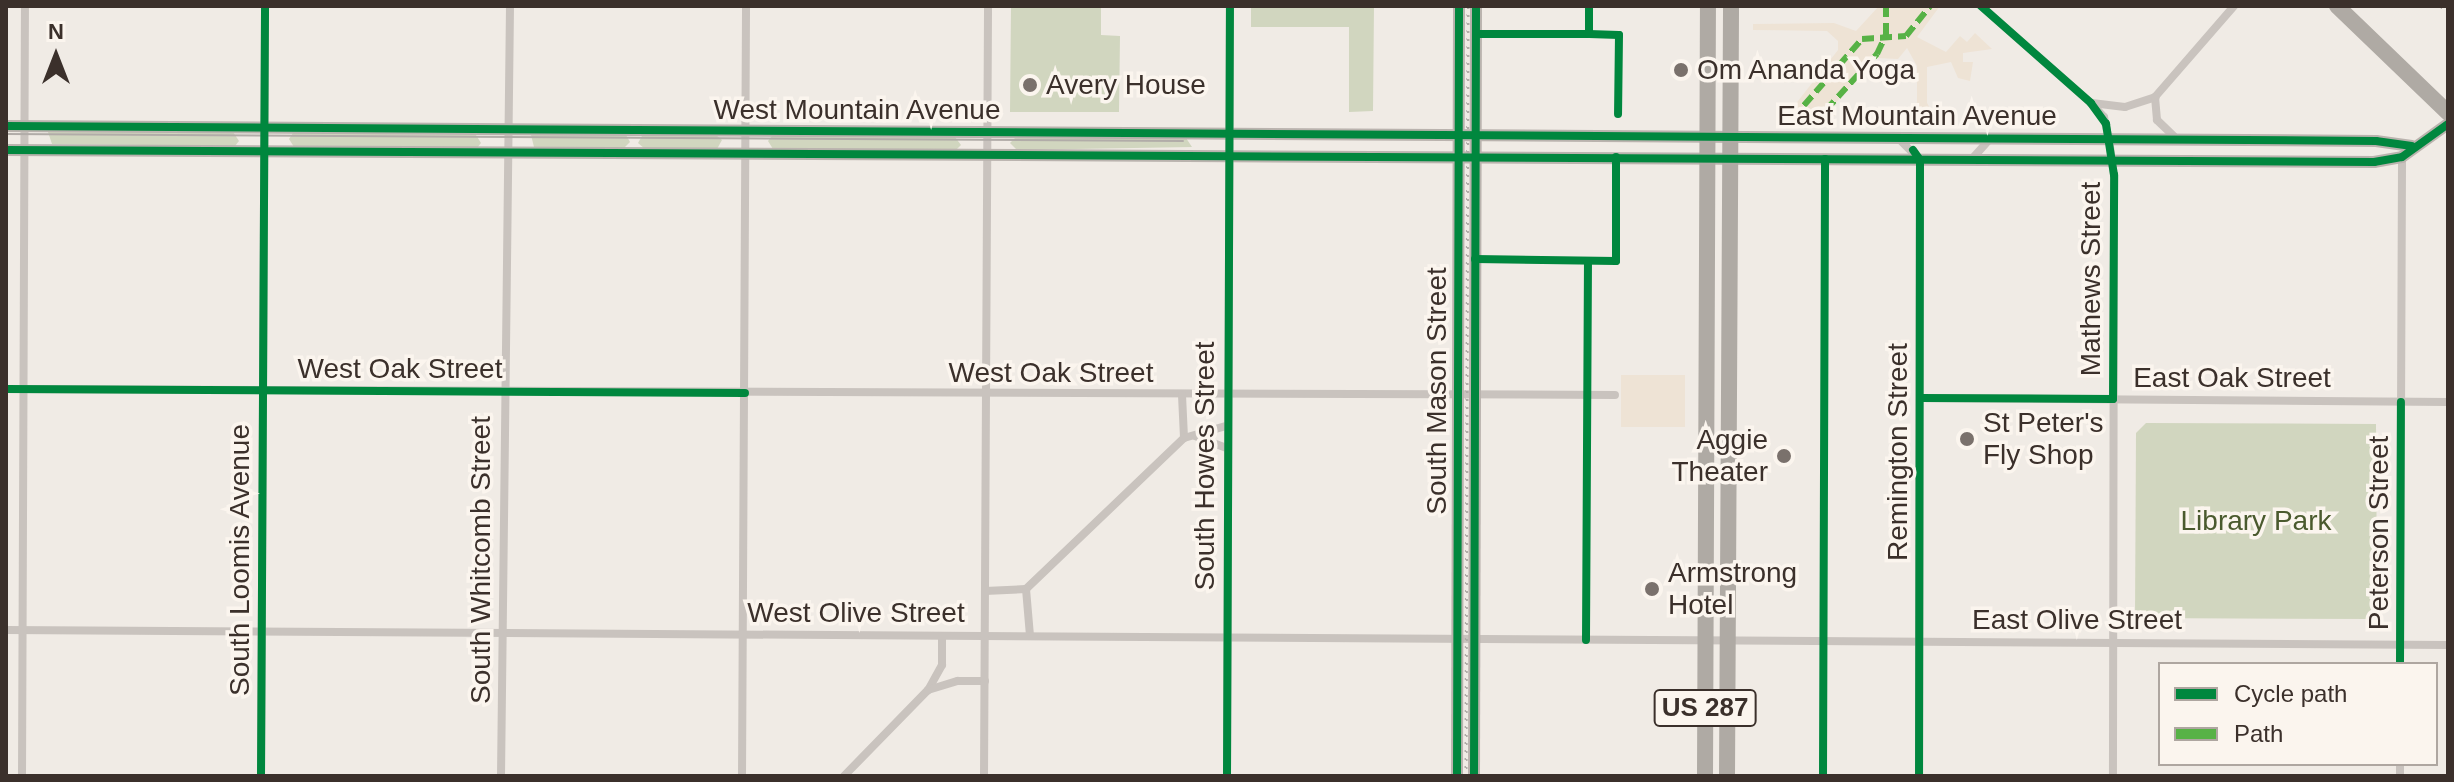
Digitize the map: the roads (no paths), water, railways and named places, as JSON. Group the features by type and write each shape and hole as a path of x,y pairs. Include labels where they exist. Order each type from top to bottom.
{"highway":[{"name":"US 287","path":"1705,776 1708,6"},
{"name":"US 287","path":"1727,776 1731,6"},
{"path":"2337,6 2448,113"}],"street":[{"path":"22,776 21,389 25,6"},
{"name":"South Loomis Avenue","path":"261,776 265,6"},
{"name":"South Whitcomb Street","path":"501,776 510,6"},
{"path":"742,776 746,6"},
{"path":"984,776 988,6"},
{"name":"South Howes Street","path":"1227,776 1230,6"},
{"name":"South Mason Street","path":"1457,776 1459,6"},
{"name":"South Mason Street","path":"1474,776 1476,6"},
{"path":"1981,6 2091,103 2135,106 2155,97 2234,6"},
{"path":"2155,97 2157,120 2178,140"},
{"name":"Mathews Street","path":"2091,103 2104,117 2113,160 2113,776"},
{"path":"2402,157 2412,146 2448,124"},
{"name":"West Mountain Avenue","path":"6,126 1708,137"},
{"name":"East Mountain Avenue","path":"1708,137 2389,141 2412,146"},
{"path":"1897,138 1920,160"},
{"path":"1971,160 1990,138"},
{"name":"West Mountain Avenue","path":"6,150 1707,158"},
{"name":"East Mountain Avenue","path":"1707,158 2374,162 2402,157"},
{"name":"Peterson Street","path":"2400,662 2402,157"},
{"name":"Remington Street","path":"1919,776 1920,160"},
{"name":"West Oak Street","path":"6,389 1615,395"},
{"path":"1182,395 1184,438"},
{"name":"East Oak Street","path":"1920,398 2448,402"},
{"path":"985,591 1026,589 1184,438 1226,426"},
{"path":"1195,435 1226,448"},
{"path":"1026,589 1030,636"},
{"name":"West Olive Street","path":"6,630 1705,640"},
{"path":"844,776 928,690 942,665 942,636"},
{"name":"East Olive Street","path":"1705,640 2448,645"},
{"path":"928,690 958,681 985,681"}],"tram line":[{"path":"6,134 1183,141"}],"railway":[{"path":"1466,776 1468,6"},
{"path":"2441,6 2448,12"}],"place":[{"name":"Om Ananda Yoga","path":"1681,70"},
{"name":"Avery House","path":"1030,85"},
{"name":"St Peter's Fly Shop","path":"1967,439"},
{"name":"Aggie Theater","path":"1784,456"},
{"name":"Armstrong Hotel","path":"1652,589"}],"park label":[{"name":"Library Park","path":"2256,521"}]}
